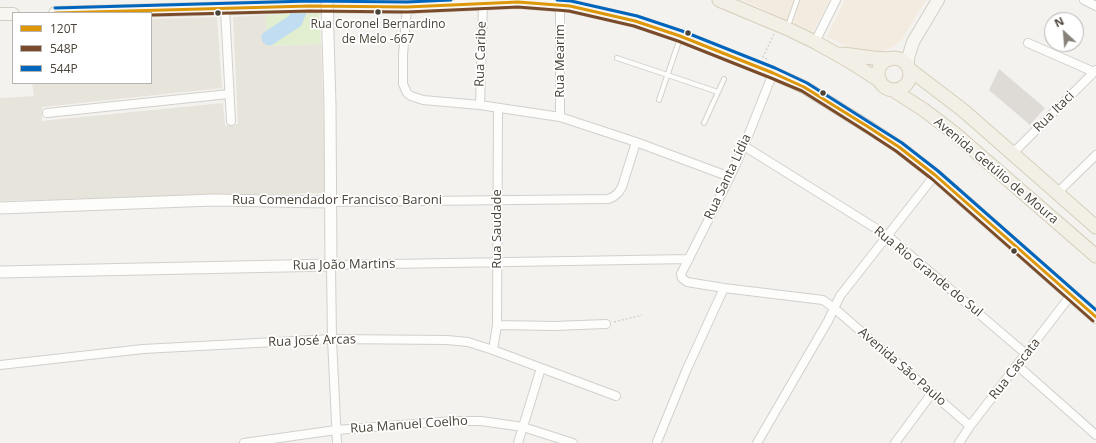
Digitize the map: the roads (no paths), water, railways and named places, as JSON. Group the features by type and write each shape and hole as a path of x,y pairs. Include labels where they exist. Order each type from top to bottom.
{"main road":[{"path":"719,0 781,29 815,42 837,54 880,81 885,87 892,90 900,89 906,84 910,77 908,58 913,42 938,0"},
{"path":"89,12 310,6 407,6 518,2 560,5 636,21 680,36 773,73 804,87 859,121 899,147 935,175 1096,317"},
{"path":"0,14 12,14"},
{"path":"880,81 880,68 884,62 892,59 913,42"},
{"path":"837,54 902,60 908,68"},
{"name":"Avenida Getúlio de Moura","path":"908,68 950,99 1096,227"},
{"name":"Avenida Getúlio de Moura","path":"892,90 924,110 953,132 1096,256"}],"street":[{"path":"327,0 330,105 332,339 337,443"},
{"path":"815,42 836,0"},
{"path":"1084,0 1096,6"},
{"name":"Rua Caribe","path":"480,105 483,4"},
{"name":"Rua Mearim","path":"560,5 560,117"},
{"path":"407,6 403,84 407,93 411,96 423,100 480,105 560,117 636,142 730,177"},
{"path":"225,8 231,121"},
{"path":"1028,43 1095,71"},
{"name":"Rua Itaci","path":"1013,154 1095,71"},
{"name":"Rua Santa Lídia","path":"682,279 681,274 744,146 773,73"},
{"path":"47,113 230,94"},
{"name":"Rua Saudade","path":"493,350 497,325 498,108"},
{"name":"Rua Comendador Francisco Baroni","path":"0,208 214,200 330,202 600,199 612,197 618,193 622,187 636,142"},
{"name":"Rua Rio Grande do Sul","path":"744,146 888,236 1026,354"},
{"path":"1057,193 1096,155"},
{"path":"757,443 828,321 840,296 935,175"},
{"name":"Rua João Martins","path":"0,272 689,259"},
{"name":"Avenida São Paulo","path":"682,279 687,282 724,288 823,300 970,426"},
{"path":"657,442 686,371 724,288"},
{"name":"Rua Cascata","path":"962,442 970,426 1018,366 1071,295"},
{"path":"497,325 554,326 606,324"},
{"name":"Rua José Arcas","path":"0,365 143,349 332,339 447,340 468,342 493,350 616,396"},
{"path":"1018,366 1096,435"},
{"path":"518,443 541,368"},
{"path":"895,443 932,393"},
{"name":"Rua Manuel Coelho","path":"244,443 336,430 453,421 481,421 523,427 573,443"}],"lane":[{"path":"781,29 797,0"},
{"path":"659,100 680,36"},
{"path":"617,58 718,92"},
{"path":"704,123 724,79"}],"waterway":[{"path":"269,38 295,21 304,0"}],"place":[{"name":"Rua Coronel Bernardino de Melo -667","path":"378,12"}]}
